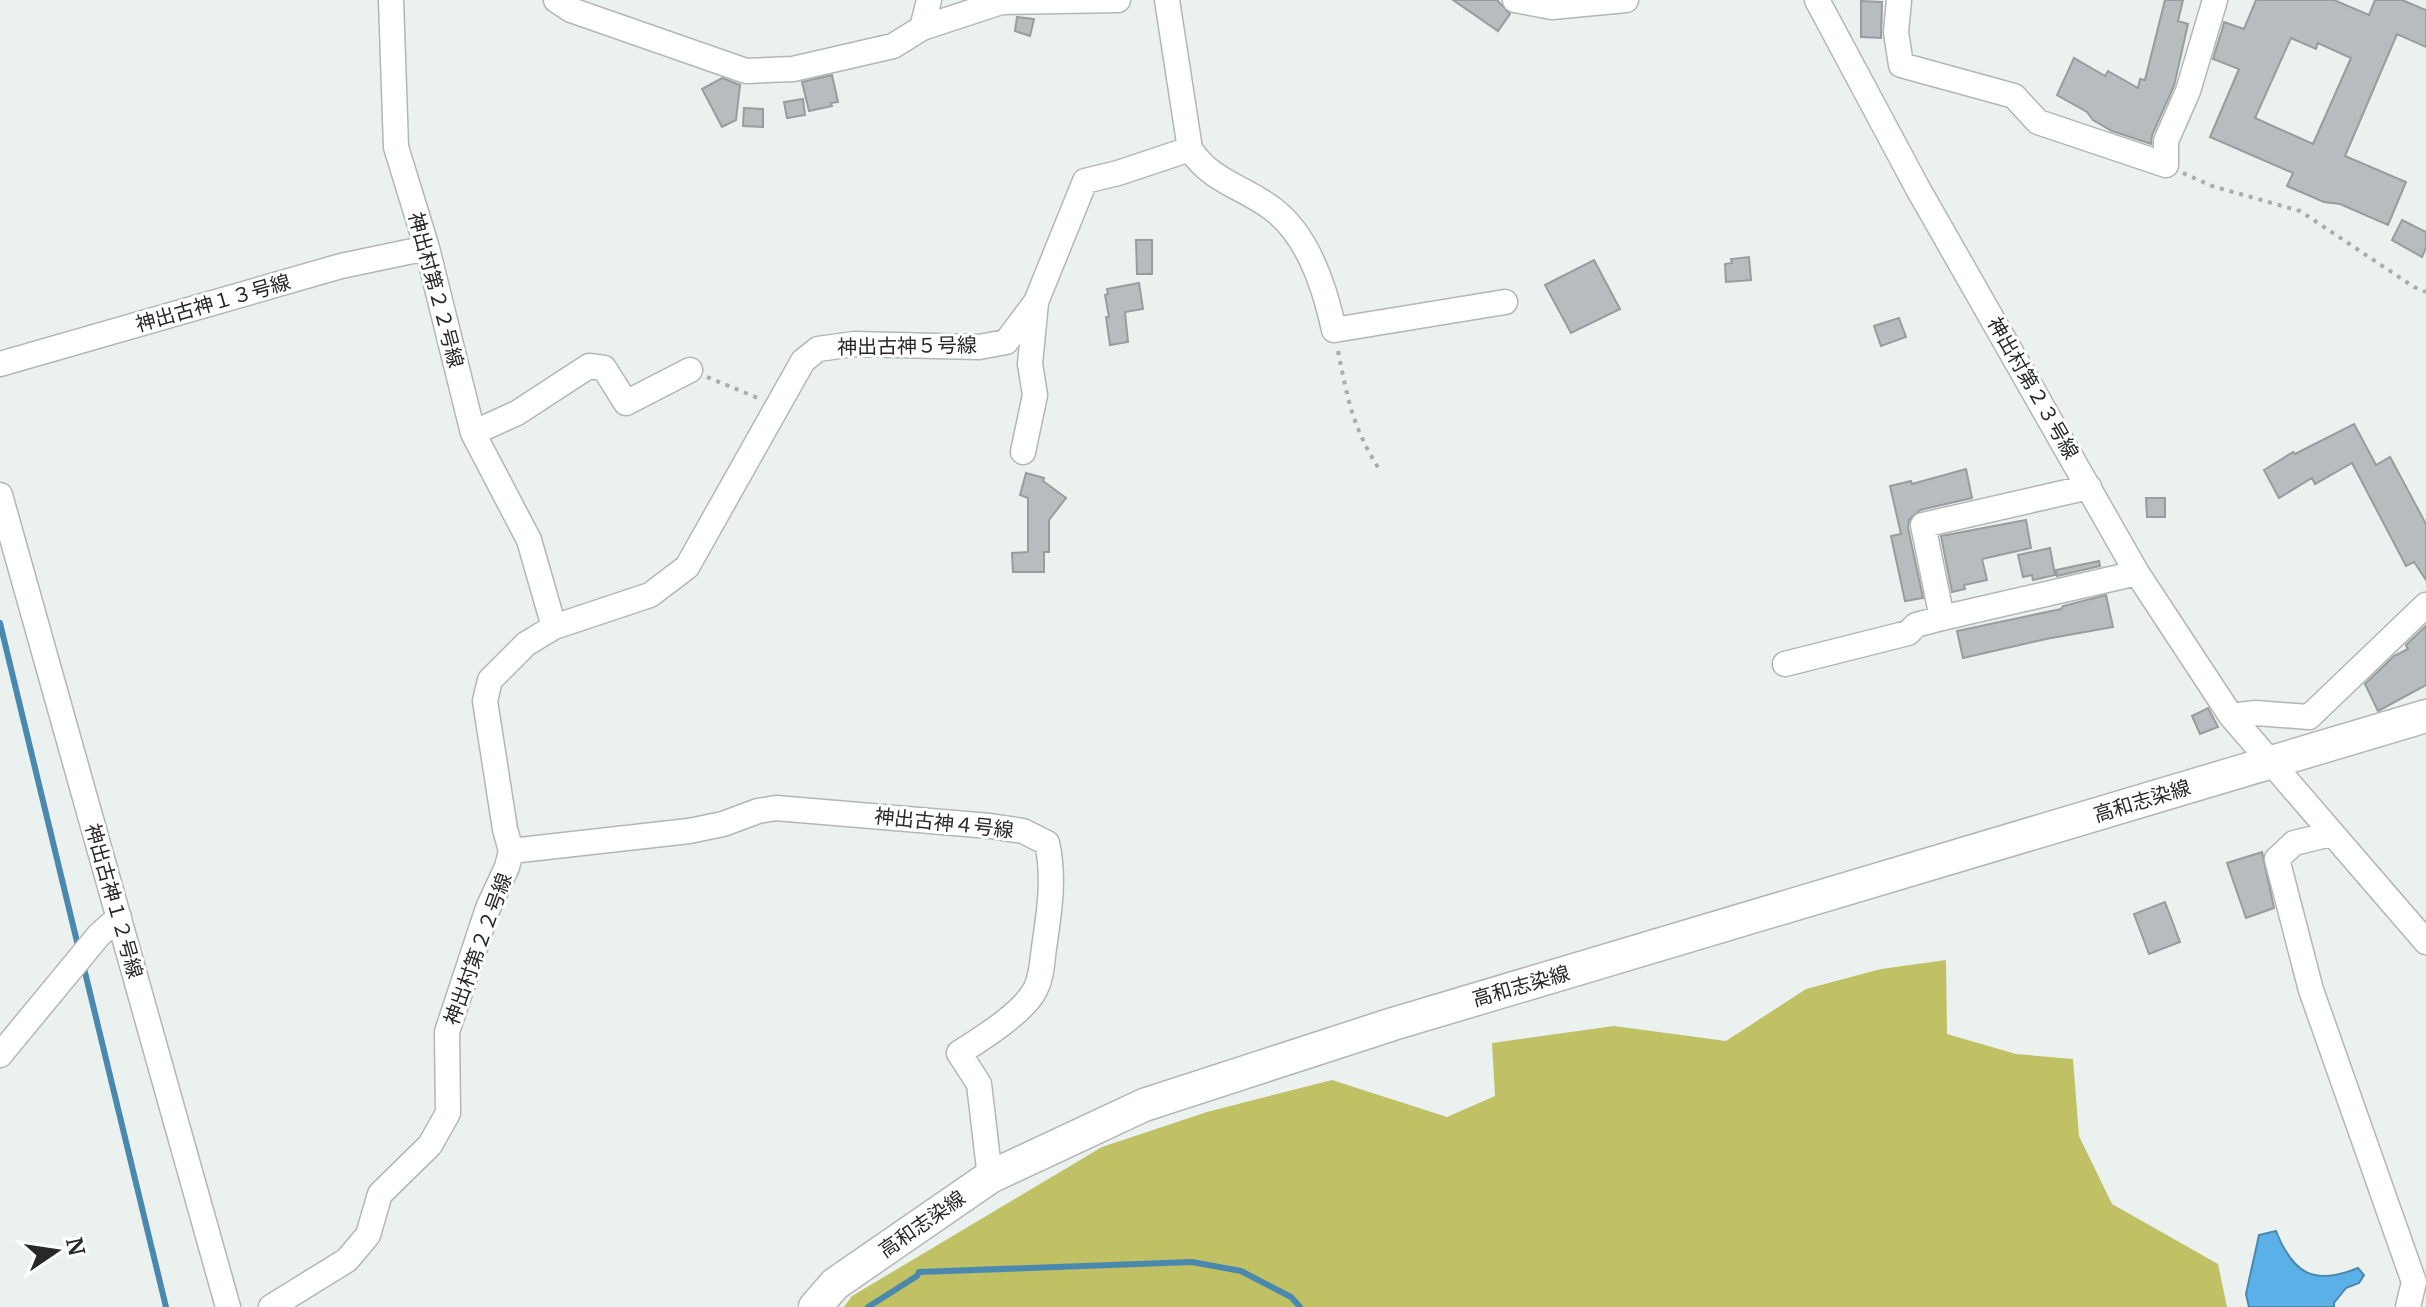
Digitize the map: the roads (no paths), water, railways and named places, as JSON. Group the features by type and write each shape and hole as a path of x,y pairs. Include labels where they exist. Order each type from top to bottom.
{"street":[{"name":"神出村第２２号線","path":"271,1307 347,1260 368,1235 380,1194 430,1145 448,1113 447,1032 488,908 511,851 485,701 490,680 526,644 554,627 529,540 473,433 427,248 396,147 391,0"},
{"path":"556,0 571,10 746,71 793,69 893,46 922,28 1001,2 1118,0"},
{"path":"922,28 929,0"},
{"path":"1167,0 1190,149 1201,166 1273,209 1292,226 1328,303 1334,330 1505,302"},
{"path":"1515,0 1552,7 1626,0"},
{"name":"神出村第２３号線","path":"1817,0 1910,174 2137,573 2231,716 2273,761 2331,834 2426,942"},
{"path":"1899,0 1896,32 1901,65 2014,96 2038,122 2166,165 2166,141 2188,91 2215,0"},
{"name":"神出古神５号線","path":"554,627 650,595 687,567 803,361 818,349 854,344 979,347 1006,342 1036,302 1085,181 1190,149"},
{"name":"神出古神１３号線","path":"0,364 341,266 427,248"},
{"path":"1023,452 1035,395 1030,364 1036,302"},
{"path":"473,433 517,413 589,366 604,368 626,403 690,370"},
{"path":"1942,618 1923,525 2089,487"},
{"name":"神出古神１２号線","path":"0,495 228,1307"},
{"path":"1785,664 1908,633 1916,625 1942,618 2137,573"},
{"path":"2231,716 2256,713 2309,717 2426,605"},
{"name":"高和志染線","path":"815,1307 835,1284 990,1177 1159,1100 1393,1024 2426,716"},
{"name":"神出古神４号線","path":"511,851 689,831 776,808 990,826 1023,831 1047,843 1052,863 1040,980 1034,993 995,1030 959,1053 979,1084 990,1177"},
{"path":"2331,834 2294,843 2277,859 2311,990 2414,1282 2408,1307"},
{"path":"0,1055 99,935 119,917"}],"water":[{"path":"2276,1231 2290,1257 2307,1272 2329,1276 2358,1268 2364,1275 2359,1283 2346,1288 2334,1307 2249,1307 2246,1294 2259,1235"}],"waterway":[{"path":"0,623 79,950"},
{"path":"83,964 166,1307"},
{"path":"868,1307 919,1272 1192,1262 1241,1271 1291,1297 1300,1307"}]}
